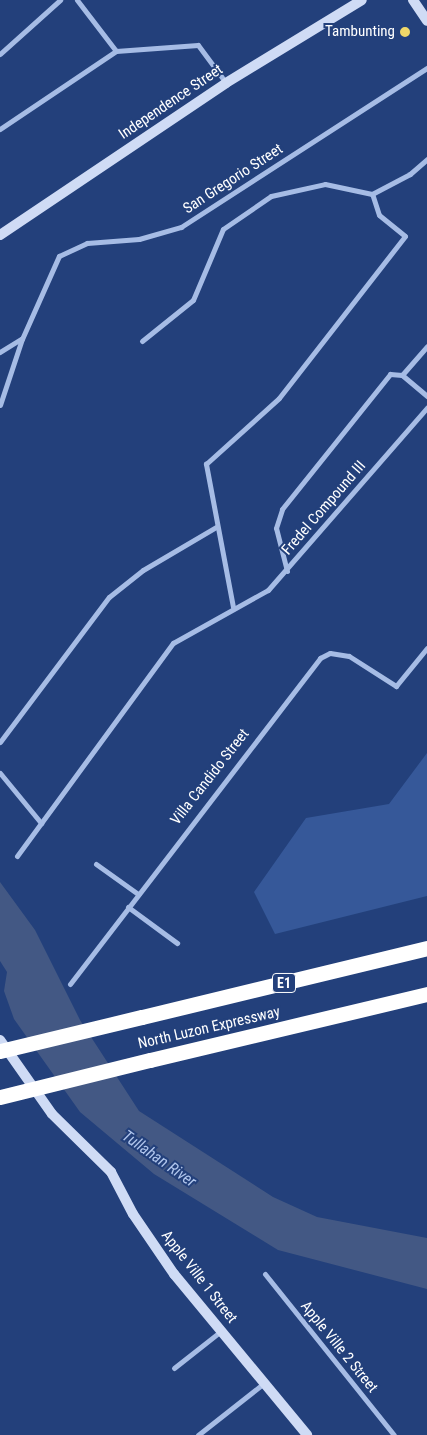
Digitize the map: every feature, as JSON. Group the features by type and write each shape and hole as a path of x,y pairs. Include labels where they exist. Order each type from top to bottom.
{"highway":[{"name":"North Luzon Expressway","path":"0,1051 427,948"},
{"name":"North Luzon Expressway","path":"0,1097 427,994"}],"main road":[{"name":"Independence Street","path":"0,235 226,83 362,0"},
{"path":"412,0 427,21"},
{"name":"Apple Ville 1 Street","path":"0,1040 52,1114 111,1172 133,1214 174,1274 222,1330 304,1434"}],"street":[{"path":"0,54 60,0"},
{"path":"77,0 116,51"},
{"path":"0,130 116,51 198,46 226,83"},
{"name":"San Gregorio Street","path":"0,405 22,339 59,256 87,243 139,238 181,227 427,68"},
{"path":"142,341 193,300 223,229 271,196 325,184 372,194 410,174 427,158"},
{"path":"233,607 216,527 206,464 278,398 405,236 379,215 372,194"},
{"path":"0,352 22,339"},
{"name":"Fredel Compound III","path":"287,571 276,528 282,509 390,374 402,376 427,346"},
{"path":"402,376 427,396"},
{"name":"Fredel Compound III","path":"287,571 427,408"},
{"path":"0,742 109,597 143,570 216,527"},
{"path":"17,856 172,643 233,607 268,590 287,571"},
{"name":"Villa Candido Street","path":"70,984 320,658 330,653 349,656 396,686 427,648"},
{"path":"0,773 42,823"},
{"path":"96,864 138,894"},
{"path":"128,907 177,944"},
{"name":"Apple Ville 2 Street","path":"265,1274 394,1435"},
{"path":"174,1368 222,1330"},
{"path":"198,1435 264,1383"}],"shaded area":[{"path":"427,753 427,896 275,934 254,892 306,818 389,804"}],"water":[{"name":"Tullahan River","path":"0,882 35,930 80,1020 139,1111 273,1197 317,1217 427,1238 427,1289 278,1250 154,1174 80,1112 14,1019 4,991 7,972 0,961"}],"place":[{"name":"Tambunting","path":"405,32"}]}
